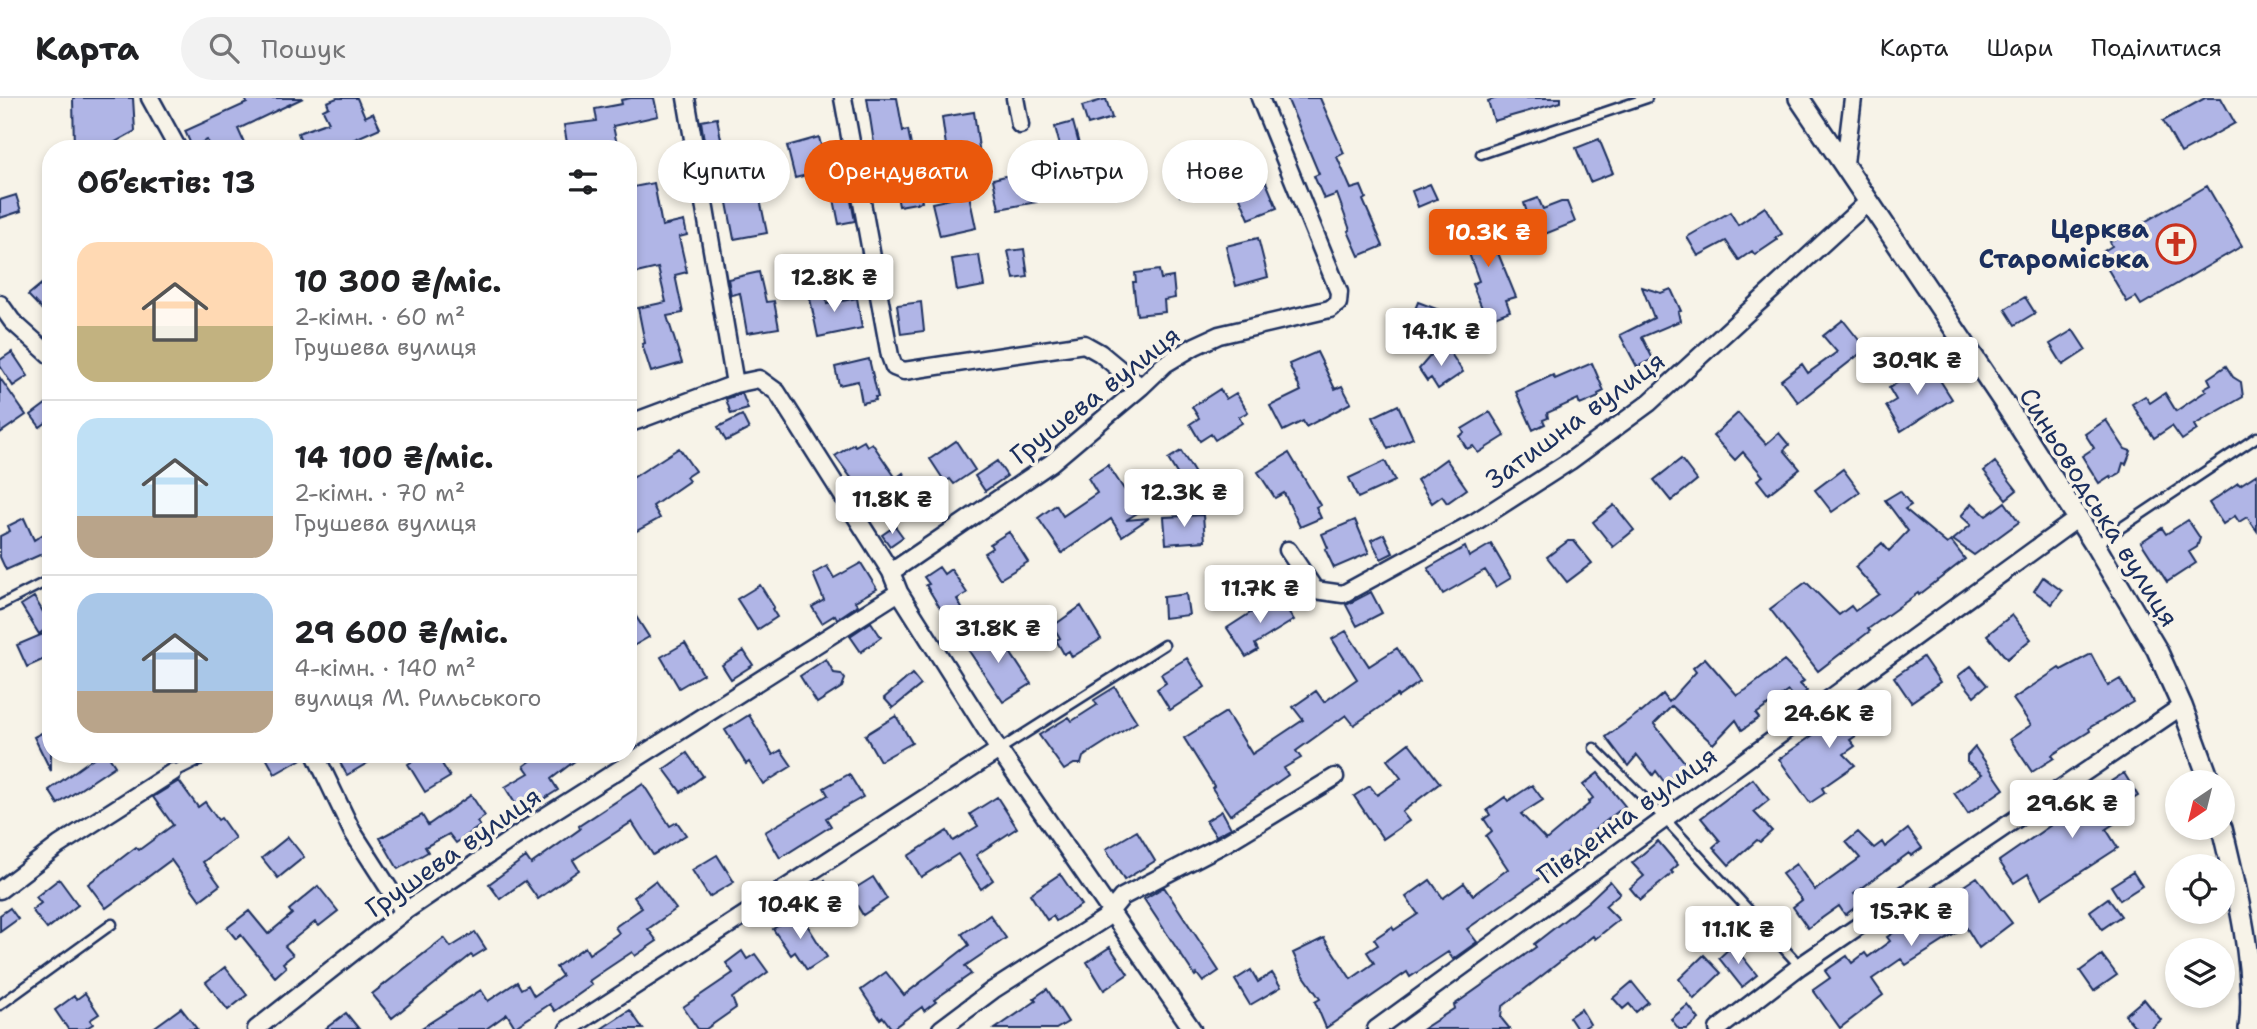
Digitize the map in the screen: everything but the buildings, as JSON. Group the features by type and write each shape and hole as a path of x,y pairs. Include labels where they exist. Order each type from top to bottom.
{"street":[{"path":"150,98 173,140"},
{"path":"686,98 735,384"},
{"path":"843,98 894,367 904,371 1084,344 1100,353 1141,387"},
{"path":"1015,98 1020,125"},
{"name":"Грушева вулиця","path":"891,572 1051,463 1165,364 1219,335 1330,309 1338,303 1339,292 1260,98"},
{"name":"Синьоводська вулиця","path":"1800,98 2007,407 2095,545 2157,650 2182,706 2206,770"},
{"path":"1845,163 1853,98"},
{"name":"Затишна вулиця","path":"1288,550 1315,590 1343,594 1475,522 1570,461 1649,403 1869,201"},
{"path":"0,304 12,321 42,348"},
{"path":"637,421 735,384 759,380 777,392 999,750 1192,1029"},
{"name":"Південна вулиця","path":"1376,1029 2078,518"},
{"name":"Грушева вулиця","path":"637,758 899,592"},
{"path":"1718,1029 1800,965 2182,706"},
{"path":"568,1029 999,750"},
{"path":"0,890 59,845 191,763"},
{"path":"319,763 352,831 404,912"},
{"name":"Грушева вулиця","path":"256,1029 404,912 629,763"},
{"path":"941,1029 993,990 1104,919 1122,897 1226,843 1335,777"},
{"path":"2225,840 2254,965 2255,998 2249,1029"}],"lane":[{"path":"1482,154 1647,98"},
{"path":"2095,545 2257,438"},
{"path":"0,605 42,584"},
{"path":"999,750 1164,645"},
{"path":"1594,748 1664,818 1800,965"},
{"path":"0,1005 112,924"}],"place":[{"name":"Церква Староміська","path":"2176,244"}]}
